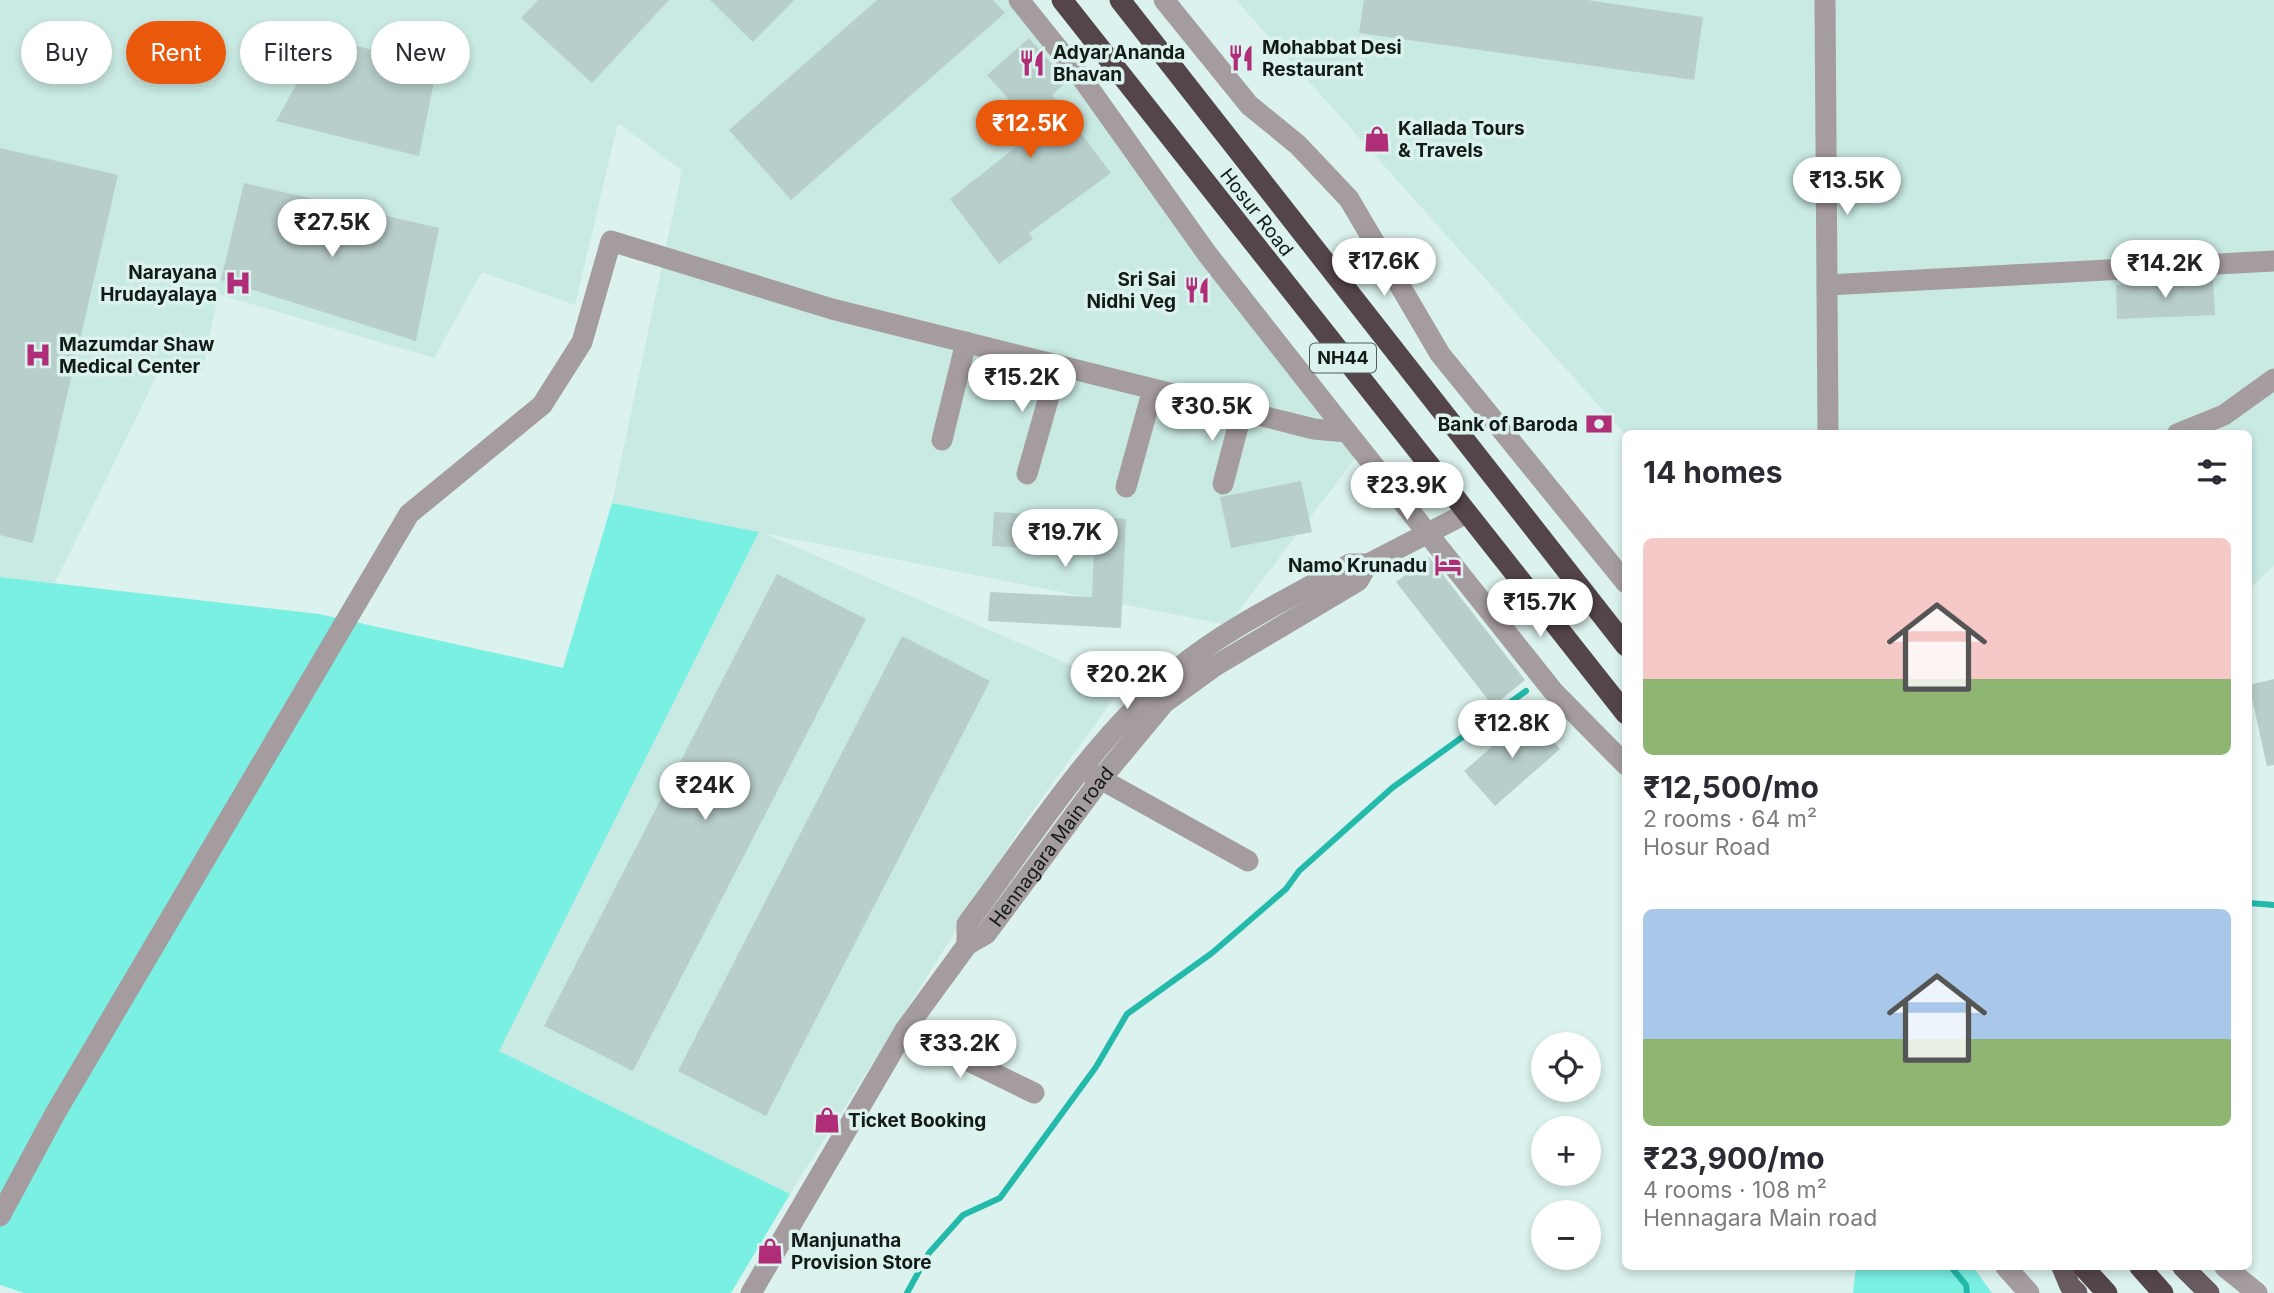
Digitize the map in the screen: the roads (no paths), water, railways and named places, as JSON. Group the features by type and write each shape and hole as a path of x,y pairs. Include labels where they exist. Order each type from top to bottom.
{"highway":[{"name":"Hosur Road","path":"1062,0 1465,514 1622,709"},
{"name":"Hosur Road","path":"1120,0 1622,641"},
{"path":"2086,1270 2107,1293"},
{"path":"2143,1270 2163,1293"}],"main road":[{"path":"2063,1270 2070,1286 2077,1293"},
{"path":"2186,1270 2209,1293"}],"street":[{"path":"1019,0 1084,81 1208,256 1347,432 1553,691 1622,761"},
{"path":"1164,0 1249,105 1298,145 1349,199 1440,354 1622,578"},
{"path":"1825,0 1828,430"},
{"path":"0,1216 55,1112 409,514 542,405 582,342 611,241 832,309 1314,429 1347,432"},
{"path":"1827,285 2274,261"},
{"path":"942,440 966,342"},
{"path":"1027,474 1058,365"},
{"path":"2187,430 2224,415 2274,379"},
{"path":"1126,487 1153,389"},
{"path":"1223,484 1242,411"},
{"name":"Hennagara Main road","path":"751,1293 905,1030 967,945 986,934 1092,774 1178,691 1358,581 1368,564 1465,514"},
{"path":"1092,774 1248,861"},
{"path":"905,1030 1034,1093"},
{"path":"2009,1270 2029,1293"},
{"path":"2229,1270 2257,1293"}],"waterway":[{"path":"907,1293 929,1253 963,1215 1000,1198 1096,1067 1127,1014 1212,953 1286,889 1299,871 1392,788 1526,691"},
{"path":"2252,903 2274,905"},
{"path":"1954,1270 1966,1285 1967,1293"}],"place":[{"name":"Mohabbat Desi Restaurant","path":"1241,58"},
{"name":"Adyar Ananda Bhavan","path":"1032,63"},
{"name":"Kallada Tours & Travels","path":"1377,139"},
{"name":"Narayana Hrudayalaya","path":"238,283"},
{"name":"Sri Sai Nidhi Veg","path":"1197,290"},
{"name":"Mazumdar Shaw Medical Center","path":"38,355"},
{"name":"Bank of Baroda","path":"1599,424"},
{"name":"Namo Krunadu","path":"1448,565"},
{"name":"Ticket Booking","path":"827,1120"},
{"name":"Manjunatha Provision Store","path":"770,1251"}]}
